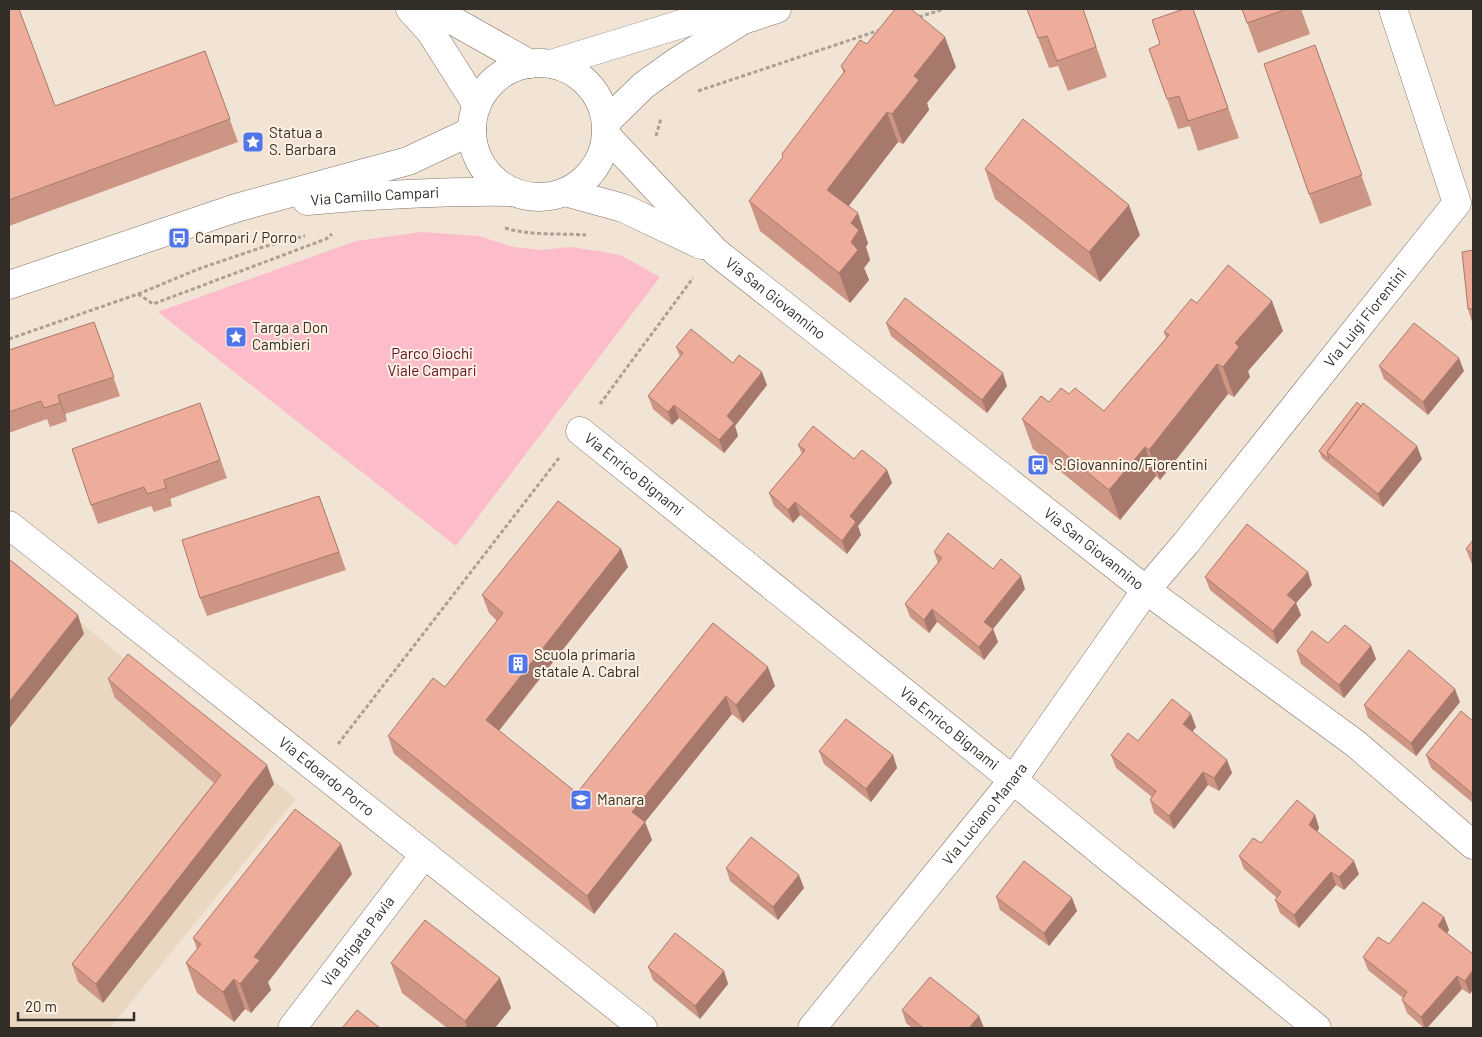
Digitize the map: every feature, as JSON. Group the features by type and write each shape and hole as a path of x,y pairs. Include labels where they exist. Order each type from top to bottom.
{"street":[{"path":"410,9 430,31 474,118 477,157 492,178 514,192 539,197 565,192 586,179 600,159 606,129 600,102 588,84 571,71 540,64 459,24 434,9"},
{"path":"474,118 491,83 509,70 540,64 691,21 777,9"},
{"name":"Via Luigi Fiorentini","path":"1146,590 1465,202 1393,9"},
{"path":"606,129 644,85 741,14"},
{"name":"Via Camillo Campari","path":"9,285 236,208 408,161 474,118"},
{"name":"Via San Giovannino","path":"606,129 716,252 1146,590 1356,744 1473,845"},
{"name":"Via Camillo Campari","path":"236,208 358,197 458,192 514,192"},
{"name":"Via San Giovannino","path":"565,192 624,208 716,252"},
{"name":"Via Enrico Bignami","path":"580,431 1014,780 1317,1028"},
{"name":"Via Edoardo Porro","path":"9,525 643,1028"},
{"name":"Via Luciano Manara","path":"812,1028 1014,780 1146,590"},
{"name":"Via Brigata Pavia","path":"292,1028 424,855"}],"path":[{"path":"916,18 944,9"},
{"path":"693,93 888,27"},
{"path":"658,143 655,135 664,110"},
{"path":"138,294 153,304 326,239 338,229 327,231"},
{"path":"9,338 138,294 201,268 263,247 309,235"},
{"path":"318,771 580,431 694,277"}],"shaded area":[{"path":"9,564 296,799 110,1028 9,1028"}],"green space":[{"name":"Parco Giochi Viale Campari","path":"421,232 479,236 513,247 541,250 570,247 620,255 660,277 456,546 158,312 356,241"}],"building":[{"path":"9,9 19,9 55,106 205,51 230,119 9,200"},
{"path":"895,9 911,9 945,37 914,76 919,80 892,114 887,112 827,190 858,213 851,223 859,230 851,242 858,250 839,273 749,201 845,71 841,66 860,40 867,44"},
{"path":"1027,9 1083,9 1096,47 1057,61 1047,36 1038,38"},
{"path":"1184,9 1193,9 1228,108 1188,121 1179,96 1167,99 1149,49 1160,44 1152,20"},
{"path":"1242,9 1287,9 1247,23"},
{"path":"1315,45 1362,175 1309,194 1264,64"},
{"path":"1023,119 1129,205 1089,252 985,169"},
{"path":"1473,250 1473,309 1468,309 1462,252"},
{"path":"1228,265 1272,301 1235,343 1239,347 1223,367 1217,364 1149,450 1145,447 1109,490 1022,419 1041,396 1049,402 1061,388 1069,394 1075,388 1104,411 1169,335 1164,332 1191,299 1197,303"},
{"path":"905,298 1003,373 982,400 886,323"},
{"path":"94,322 114,377 58,395 60,403 44,408 41,401 9,412 9,350"},
{"path":"1414,323 1459,358 1423,402 1379,366"},
{"path":"691,329 733,363 739,355 762,372 727,416 734,423 719,440 674,405 668,412 648,396 683,353 676,347"},
{"path":"1357,402 1361,406 1327,452 1329,459 1319,451"},
{"path":"200,403 220,460 164,480 166,488 147,494 144,487 91,505 72,449"},
{"path":"1363,403 1417,446 1378,494 1327,452"},
{"path":"813,426 854,459 862,450 887,470 850,516 856,522 842,541 795,502 788,510 769,493 805,450 798,445"},
{"path":"319,496 339,552 200,598 182,540"},
{"path":"558,501 621,549 486,720 577,793 713,623 768,667 736,705 726,696 632,812 645,822 587,896 388,736 433,678 445,687 503,613 482,595"},
{"path":"1247,524 1308,572 1287,595 1296,602 1273,631 1205,577"},
{"path":"948,533 993,569 1001,559 1021,576 984,622 993,629 979,647 932,609 924,620 905,604 942,558 934,552"},
{"path":"1473,540 1473,554 1466,549"},
{"path":"9,559 78,615 9,702"},
{"path":"1345,625 1371,646 1339,685 1297,651 1312,631 1328,643"},
{"path":"1409,650 1455,689 1411,743 1364,705"},
{"path":"128,654 267,765 96,984 72,964 221,775 108,679"},
{"path":"1172,699 1191,714 1183,724 1227,760 1214,778 1203,772 1169,816 1150,800 1156,791 1111,755 1128,733 1138,741"},
{"path":"1461,711 1473,721 1473,794 1426,755"},
{"path":"846,719 893,755 866,789 819,751"},
{"path":"1297,800 1315,815 1309,825 1354,861 1339,877 1331,872 1294,915 1275,900 1281,892 1239,856 1253,838 1261,843"},
{"path":"295,809 341,844 254,957 260,960 240,984 234,979 223,992 186,963 201,944 193,938"},
{"path":"751,837 799,875 773,907 726,868"},
{"path":"1024,861 1072,898 1044,933 996,897"},
{"path":"1423,902 1444,917 1438,926 1473,954 1473,970 1465,981 1457,976 1421,1017 1402,1000 1407,992 1363,957 1378,937 1389,944"},
{"path":"425,920 500,978 465,1021 391,963"},
{"path":"675,933 724,971 695,1006 648,967"},
{"path":"930,977 979,1016 969,1028 923,1028 902,1010"},
{"path":"357,1010 380,1028 342,1028"}],"place":[{"name":"Statua a S. Barbara","path":"253,142"},
{"name":"Campari / Porro","path":"179,238"},
{"name":"Targa a Don Cambieri","path":"236,337"},
{"name":"S.Giovannino/Fiorentini","path":"1038,465"},
{"name":"Scuola primaria statale A. Cabral","path":"518,664"},
{"name":"Manara","path":"581,800"}]}
